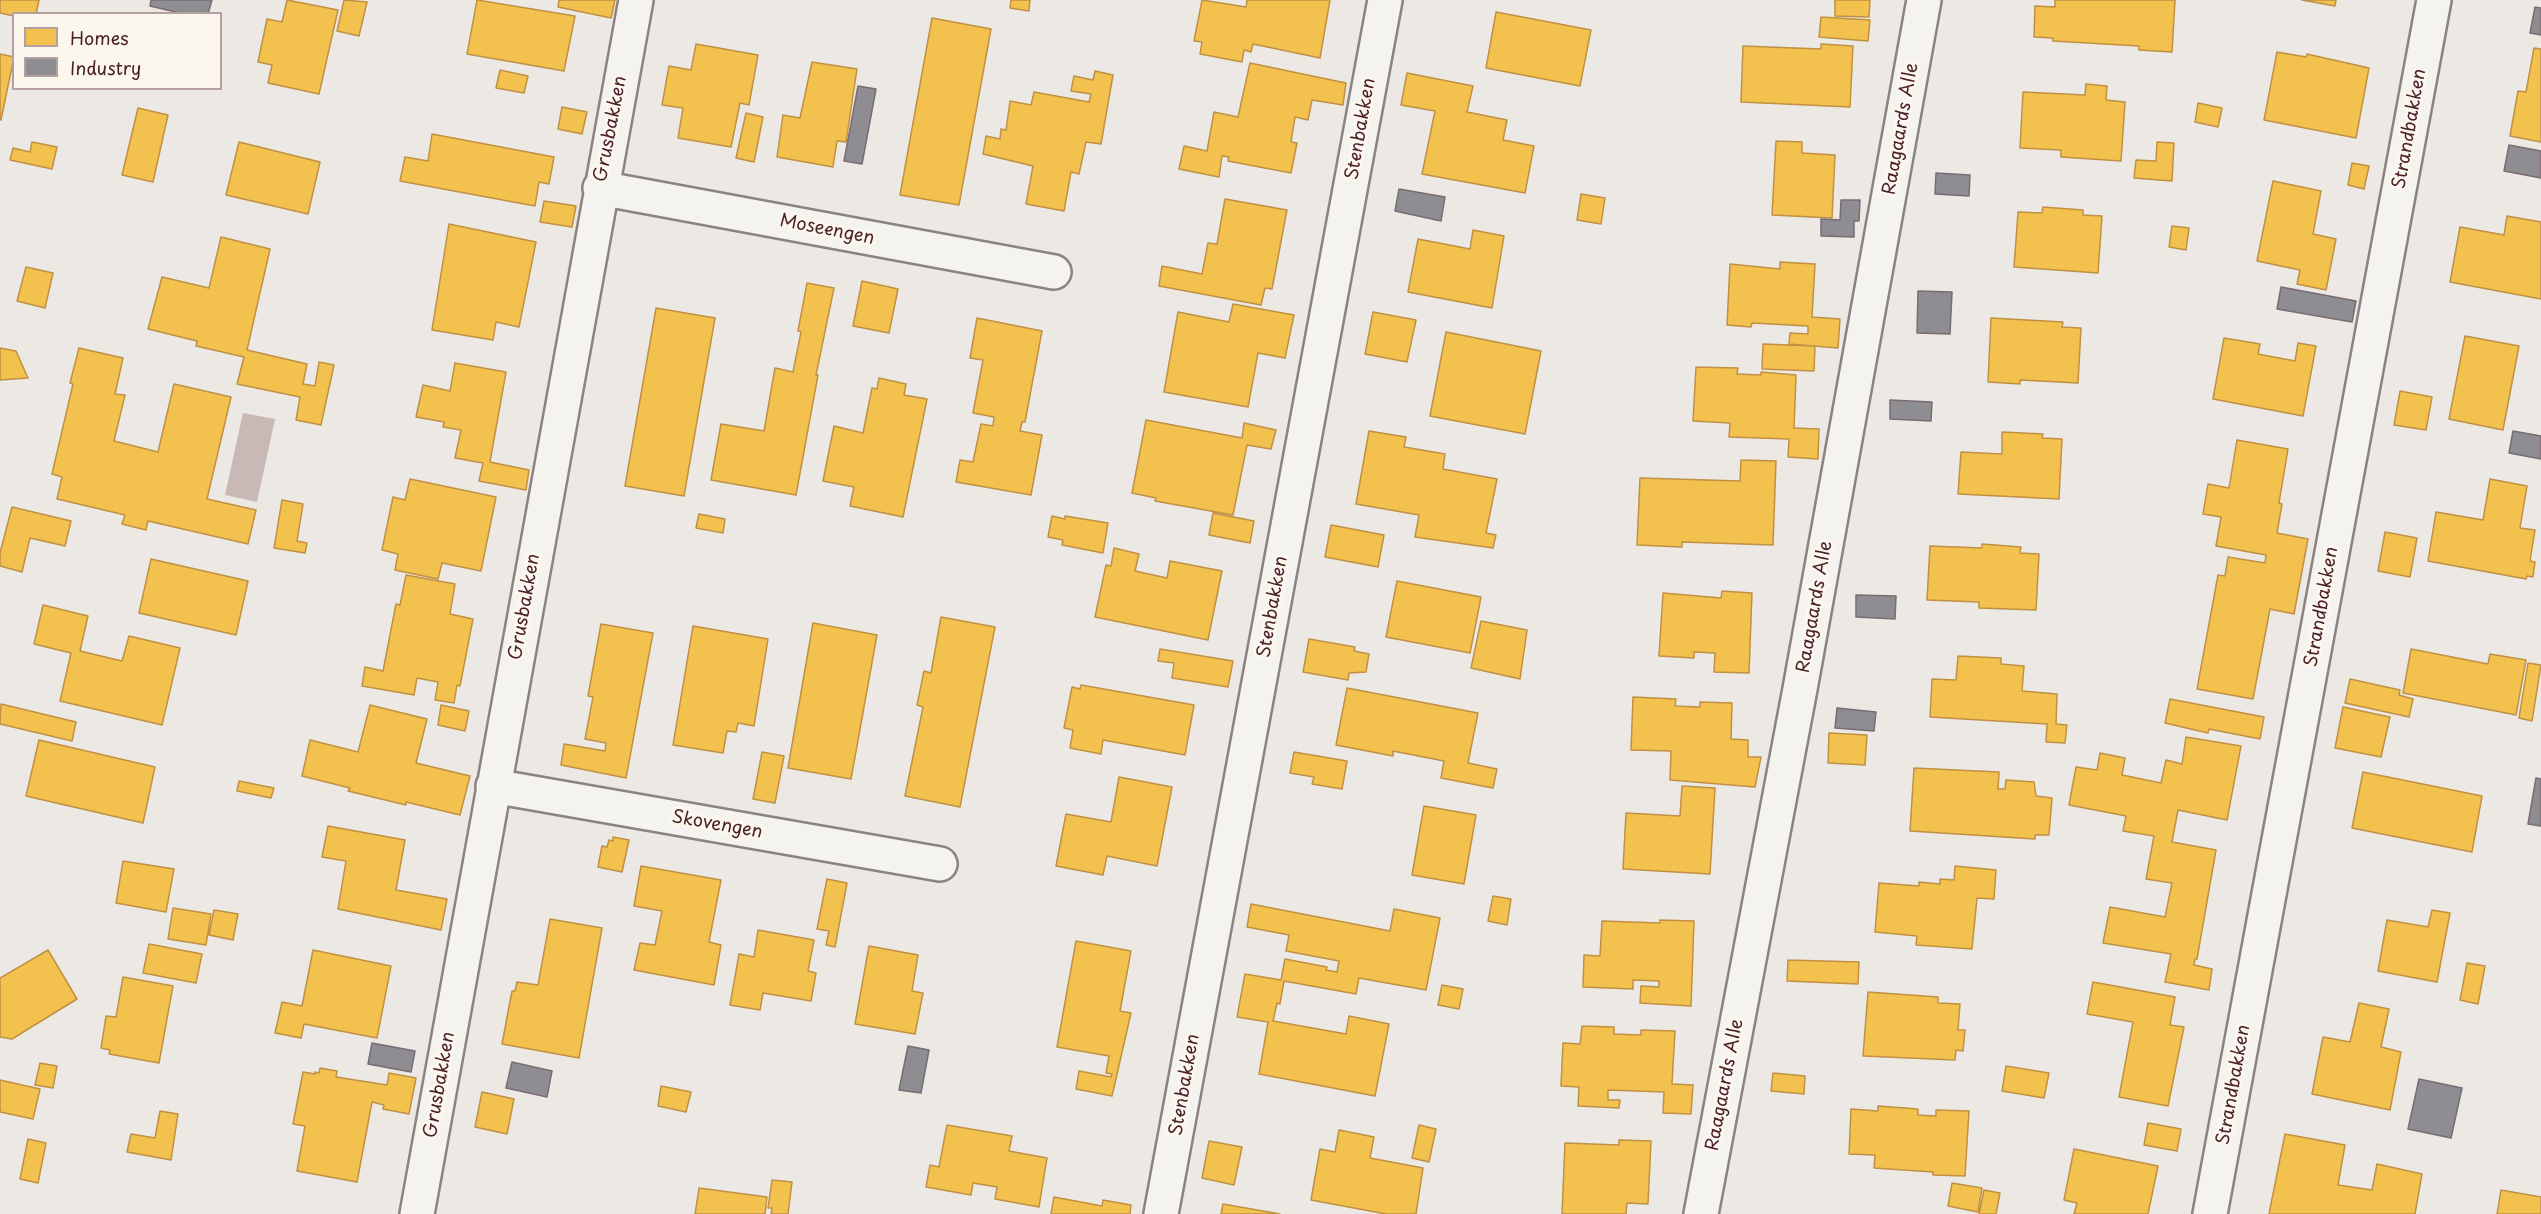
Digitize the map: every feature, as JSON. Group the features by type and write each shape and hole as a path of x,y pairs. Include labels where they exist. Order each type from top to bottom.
{"street":[{"name":"Grusbakken","path":"417,1214 600,188 636,0"},
{"name":"Stenbakken","path":"1161,1214 1385,0"},
{"name":"Raagaards Alle","path":"1701,1214 1800,689 1924,0"},
{"name":"Strandbakken","path":"2210,1214 2434,0"},
{"name":"Moseengen","path":"600,188 1054,272"},
{"name":"Skovengen","path":"493,786 940,864"}],"shaded area":[{"path":"243,413 275,419 257,502 225,495"}],"building: Homes":[{"path":"0,0 39,0 36,12 12,12 12,16 0,13"},
{"path":"287,0 338,10 319,94 268,83 272,65 258,62 267,19 282,22"},
{"path":"344,0 367,2 359,36 337,31"},
{"path":"477,0 575,16 564,71 467,54"},
{"path":"559,0 615,0 611,18 558,7"},
{"path":"1011,0 1030,0 1029,11 1010,8"},
{"path":"1202,0 1246,7 1247,0 1330,0 1320,58 1253,44 1251,52 1244,50 1242,62 1200,54 1202,42 1194,41"},
{"path":"1835,0 1870,0 1869,17 1835,16"},
{"path":"2055,0 2175,0 2172,52 2139,50 2139,46 2053,41 2053,38 2034,37 2035,6 2055,7"},
{"path":"2302,0 2336,0 2335,6"},
{"path":"1496,12 1591,30 1580,86 1486,68"},
{"path":"1821,17 1870,20 1868,41 1819,37"},
{"path":"932,18 991,29 959,205 900,195"},
{"path":"696,44 758,55 749,105 740,103 731,147 678,138 683,108 662,105 669,66 691,70"},
{"path":"1821,44 1853,46 1850,107 1741,102 1743,46 1821,49"},
{"path":"2534,48 2541,49 2541,142 2510,136 2518,91 2526,92"},
{"path":"2277,52 2306,57 2307,54 2369,68 2356,138 2264,120"},
{"path":"0,54 12,57 12,67 0,120"},
{"path":"812,62 857,69 846,142 837,141 833,167 777,157 783,115 800,118"},
{"path":"1250,63 1346,83 1343,105 1312,100 1308,120 1295,117 1291,142 1297,143 1291,173 1228,161 1229,157 1222,156 1219,177 1179,169 1184,146 1207,151 1214,112 1238,117"},
{"path":"500,70 528,76 524,93 496,88"},
{"path":"1095,71 1113,75 1101,144 1086,142 1079,174 1071,172 1064,211 1026,204 1033,166 983,154 986,136 1000,139 1001,129 1006,130 1010,101 1031,105 1034,92 1089,102 1091,94 1071,91 1074,76 1093,80"},
{"path":"1407,73 1473,86 1467,112 1507,120 1503,140 1534,146 1525,193 1422,174 1435,111 1401,105"},
{"path":"2086,84 2107,86 2106,100 2125,102 2121,161 2061,157 2061,150 2020,148 2023,92 2085,95"},
{"path":"2198,103 2222,108 2218,127 2195,122"},
{"path":"562,107 587,112 582,134 558,129"},
{"path":"138,108 168,115 153,182 122,175"},
{"path":"746,113 763,117 754,162 736,158"},
{"path":"432,134 554,157 549,184 539,182 535,206 400,181 405,157 428,161"},
{"path":"1776,141 1802,142 1802,153 1835,155 1832,218 1772,215"},
{"path":"32,142 57,147 52,169 10,160 13,148 30,152"},
{"path":"239,142 320,162 308,214 226,195"},
{"path":"2157,142 2174,143 2172,181 2134,178 2136,160 2156,161"},
{"path":"2352,163 2369,166 2364,189 2348,185"},
{"path":"2273,181 2321,191 2313,234 2336,239 2326,290 2297,284 2300,270 2257,261"},
{"path":"1581,194 1605,198 1601,224 1577,220"},
{"path":"1225,199 1287,210 1272,289 1265,288 1261,305 1159,286 1162,266 1202,274 1208,243 1217,244"},
{"path":"544,201 576,206 572,227 540,222"},
{"path":"2043,207 2083,210 2083,215 2102,216 2098,273 2014,267 2018,212 2042,213"},
{"path":"2507,216 2541,222 2541,299 2450,282 2460,227 2504,235"},
{"path":"449,224 536,242 519,327 496,322 493,340 432,330"},
{"path":"2172,226 2189,228 2186,250 2169,247"},
{"path":"1473,230 1504,236 1492,308 1408,292 1418,239 1470,249"},
{"path":"221,237 270,249 247,350 307,364 303,384 315,386 319,362 334,365 321,425 296,420 300,397 237,384 244,357 196,346 197,341 148,329 162,277 209,288"},
{"path":"1780,262 1815,264 1812,317 1840,319 1838,348 1789,344 1790,333 1808,334 1808,326 1752,323 1751,327 1727,325 1730,264 1780,269"},
{"path":"26,267 53,273 45,308 17,301"},
{"path":"862,281 898,289 889,333 853,326"},
{"path":"807,283 834,288 816,375 818,375 796,495 711,480 721,424 764,431 775,368 793,372"},
{"path":"1233,304 1294,315 1285,358 1258,353 1248,407 1164,392 1178,312 1229,322"},
{"path":"656,308 715,318 684,496 625,486"},
{"path":"1373,312 1416,320 1407,362 1365,354"},
{"path":"977,318 1042,331 1025,422 1022,422 1020,431 1042,435 1031,495 956,482 960,460 973,462 981,424 993,426 994,417 973,413 983,360 970,358"},
{"path":"1991,318 2063,322 2062,327 2081,328 2078,383 2020,380 2020,384 1988,382"},
{"path":"1446,332 1541,351 1525,434 1430,416"},
{"path":"2465,336 2519,346 2503,430 2449,419"},
{"path":"2224,338 2260,344 2258,354 2295,361 2298,343 2316,346 2303,416 2213,399"},
{"path":"1763,344 1815,346 1814,371 1762,369"},
{"path":"0,348 16,351 28,378 0,380"},
{"path":"79,348 123,358 115,394 125,395 114,441 158,452 174,384 231,397 207,499 256,510 248,544 148,521 146,530 122,524 125,515 57,499 62,477 52,474"},
{"path":"455,363 506,372 490,462 529,470 526,490 479,481 483,463 455,458 461,430 443,427 444,422 416,417 423,385 450,391"},
{"path":"1696,367 1738,368 1737,374 1761,375 1761,372 1796,375 1794,428 1819,429 1818,459 1788,457 1789,439 1729,437 1730,423 1693,421"},
{"path":"879,378 906,384 904,395 927,399 903,517 850,506 854,487 823,481 834,426 863,433 872,388 877,389"},
{"path":"2400,391 2432,397 2426,430 2394,425"},
{"path":"1146,420 1242,438 1244,423 1276,430 1271,449 1247,445 1233,515 1155,501 1156,498 1132,493"},
{"path":"1369,431 1406,437 1404,447 1445,454 1443,469 1497,479 1486,533 1496,535 1493,548 1415,537 1419,515 1356,504"},
{"path":"2002,432 2043,434 2042,438 2062,439 2059,499 1958,494 1961,452 2002,454"},
{"path":"2237,440 2288,449 2279,503 2282,504 2277,533 2308,539 2294,614 2270,609 2253,699 2197,689 2218,575 2225,576 2228,557 2265,563 2266,555 2216,546 2221,517 2203,514 2208,484 2229,488"},
{"path":"1741,460 1776,461 1773,545 1682,542 1682,547 1637,545 1640,478 1740,481"},
{"path":"410,479 496,497 481,571 442,563 438,579 395,570 398,554 382,550 393,497 405,500"},
{"path":"2490,479 2527,486 2520,528 2535,530 2530,561 2535,562 2533,577 2527,576 2526,579 2428,561 2436,512 2483,520"},
{"path":"282,500 303,504 297,541 307,543 305,553 274,548"},
{"path":"12,507 71,521 65,546 30,538 22,572 0,566 0,553"},
{"path":"1213,513 1254,521 1250,543 1209,535"},
{"path":"699,514 725,519 723,533 696,528"},
{"path":"1052,516 1108,523 1103,553 1062,545 1063,540 1048,537"},
{"path":"1331,525 1384,535 1378,567 1325,557"},
{"path":"2385,532 2417,538 2410,577 2378,571"},
{"path":"1982,544 2021,547 2020,553 2039,554 2036,610 1979,608 1979,602 1927,600 1930,546 1982,548"},
{"path":"1114,548 1139,554 1135,571 1167,578 1170,561 1222,571 1208,640 1095,617 1106,565 1111,566"},
{"path":"151,559 248,581 236,635 139,613"},
{"path":"406,575 455,584 450,614 473,619 460,686 457,685 454,703 435,700 438,682 417,678 414,695 362,686 365,667 383,671 396,604 400,605"},
{"path":"1397,581 1481,597 1470,653 1386,637"},
{"path":"1722,591 1752,593 1749,673 1714,672 1715,653 1694,652 1694,658 1659,656 1663,593 1721,598"},
{"path":"43,605 88,616 80,651 122,661 129,636 180,648 162,725 60,701 71,653 34,644"},
{"path":"941,617 995,627 960,807 905,796 923,707 917,705 924,671 931,673"},
{"path":"1481,621 1527,630 1520,679 1471,668"},
{"path":"813,623 877,635 851,779 788,768"},
{"path":"601,624 653,633 626,778 561,765 564,744 605,751 606,743 585,739 593,697 588,696"},
{"path":"693,626 768,639 754,726 738,723 736,732 727,731 723,753 673,745"},
{"path":"1309,639 1355,647 1354,651 1369,654 1366,672 1349,673 1348,680 1303,672"},
{"path":"1160,649 1233,661 1228,687 1172,678 1174,663 1158,661"},
{"path":"2411,649 2488,664 2490,654 2526,660 2516,715 2403,693"},
{"path":"1958,656 2001,658 2001,664 2024,666 2022,691 2057,694 2056,724 2067,725 2065,743 2046,742 2047,724 1930,717 1932,679 1956,680"},
{"path":"2528,663 2541,665 2532,721 2519,718"},
{"path":"2350,679 2400,690 2399,695 2413,699 2409,717 2345,703"},
{"path":"1081,685 1194,705 1185,755 1103,740 1101,754 1070,748 1073,730 1064,728 1072,687 1080,689"},
{"path":"1347,688 1478,713 1468,763 1497,769 1493,788 1441,778 1444,761 1393,751 1393,756 1336,745"},
{"path":"1633,697 1676,699 1675,706 1700,707 1700,702 1732,703 1731,739 1748,740 1748,757 1761,757 1755,787 1670,780 1671,751 1631,750"},
{"path":"2170,699 2264,717 2260,739 2209,729 2208,733 2165,723"},
{"path":"1,704 76,722 72,741 0,724"},
{"path":"370,705 427,719 416,763 470,776 460,815 348,791 350,788 302,776 310,740 358,752"},
{"path":"441,705 469,711 465,731 438,725"},
{"path":"2343,707 2390,717 2381,757 2335,748"},
{"path":"1829,733 1867,735 1865,765 1828,763"},
{"path":"2186,737 2241,746 2227,820 2178,810 2172,842 2216,850 2197,959 2194,965 2212,969 2209,990 2165,982 2171,954 2103,943 2110,907 2165,917 2172,883 2146,879 2154,836 2123,831 2126,816 2069,805 2076,767 2097,770 2100,753 2125,758 2122,775 2161,783 2166,760 2182,764"},
{"path":"39,740 155,767 143,823 26,796"},
{"path":"762,752 784,756 775,803 753,799"},
{"path":"1294,752 1347,761 1342,789 1312,784 1314,777 1290,773"},
{"path":"1914,768 1999,772 1998,789 2005,789 2006,780 2034,782 2036,796 2052,798 2049,835 2035,835 2035,839 1910,831"},
{"path":"2363,772 2482,796 2472,852 2352,828"},
{"path":"1119,777 1172,787 1157,866 1107,856 1103,875 1056,866 1066,814 1111,822"},
{"path":"239,781 274,788 271,798 237,791"},
{"path":"1682,786 1715,788 1710,874 1623,869 1626,813 1680,816"},
{"path":"1424,806 1476,815 1464,884 1412,875"},
{"path":"328,826 405,840 396,890 447,899 441,930 338,909 346,861 322,857"},
{"path":"613,837 629,840 622,872 598,867 602,846 607,847 609,840 613,841"},
{"path":"123,861 174,869 166,912 116,903"},
{"path":"641,866 721,880 709,942 721,945 714,985 634,970 640,943 655,945 662,911 634,906"},
{"path":"1955,866 1996,870 1994,899 1977,898 1972,949 1916,945 1917,936 1875,932 1879,883 1919,886 1919,882 1940,884 1940,879 1954,880"},
{"path":"827,879 847,883 835,947 826,945 829,931 817,929"},
{"path":"1493,896 1511,899 1507,925 1488,921"},
{"path":"1251,904 1390,931 1394,909 1440,918 1426,990 1359,978 1356,994 1284,981 1280,1004 1277,1003 1273,1021 1346,1034 1349,1016 1389,1024 1375,1096 1259,1074 1268,1022 1237,1017 1245,974 1281,980 1285,959 1327,967 1326,970 1337,972 1339,961 1286,951 1289,935 1247,927"},
{"path":"173,908 211,914 206,945 168,939"},
{"path":"214,910 238,914 233,940 209,935"},
{"path":"2432,910 2450,913 2437,982 2378,971 2387,920 2428,927"},
{"path":"550,919 602,928 579,1058 502,1044 512,991 515,991 517,982 538,985"},
{"path":"1660,920 1694,921 1691,1006 1640,1003 1641,986 1659,987 1659,981 1633,980 1633,989 1583,987 1584,955 1600,956 1602,921 1660,923"},
{"path":"758,930 814,940 808,971 816,973 811,1001 763,993 760,1010 730,1005 739,954 754,957"},
{"path":"1076,941 1131,951 1120,1011 1131,1013 1112,1096 1076,1089 1079,1071 1111,1077 1112,1074 1106,1073 1109,1056 1057,1047"},
{"path":"149,944 202,954 196,983 143,973"},
{"path":"869,946 918,955 912,991 923,993 915,1034 855,1024"},
{"path":"48,950 77,999 12,1039 0,1037 0,978"},
{"path":"313,950 391,966 377,1038 304,1024 301,1038 275,1033 282,1002 302,1006"},
{"path":"1788,960 1859,962 1858,984 1787,981"},
{"path":"2467,963 2485,966 2478,1004 2460,1000"},
{"path":"123,977 173,986 159,1063 109,1054 110,1050 101,1048 106,1016 116,1017"},
{"path":"2093,982 2175,997 2170,1025 2184,1027 2168,1106 2119,1097 2133,1022 2087,1014"},
{"path":"1442,985 1463,989 1459,1009 1438,1005"},
{"path":"1868,992 1938,997 1938,1003 1960,1004 1958,1030 1965,1030 1963,1051 1956,1050 1955,1060 1863,1056"},
{"path":"2359,1003 2389,1009 2381,1047 2401,1052 2390,1110 2312,1094 2323,1037 2350,1042"},
{"path":"1582,1026 1614,1027 1614,1034 1641,1035 1641,1030 1675,1031 1672,1084 1693,1085 1691,1114 1663,1113 1664,1092 1608,1090 1608,1100 1620,1100 1619,1108 1578,1106 1579,1087 1561,1086 1563,1043 1580,1044"},
{"path":"40,1063 57,1066 53,1088 35,1085"},
{"path":"2006,1066 2049,1073 2044,1098 2002,1091"},
{"path":"320,1068 337,1071 336,1077 387,1085 389,1073 416,1078 409,1114 383,1109 384,1105 372,1102 357,1182 297,1171 305,1126 293,1124 303,1072 315,1074 315,1072 319,1073"},
{"path":"1773,1073 1805,1076 1804,1094 1771,1091"},
{"path":"0,1080 40,1089 33,1119 0,1112"},
{"path":"661,1086 691,1092 686,1112 658,1106"},
{"path":"482,1092 514,1099 507,1134 475,1127"},
{"path":"1878,1106 1918,1109 1918,1115 1936,1116 1936,1110 1969,1111 1965,1176 1933,1175 1933,1172 1874,1168 1875,1155 1849,1154 1851,1109 1878,1111"},
{"path":"160,1111 178,1114 171,1160 127,1152 131,1134 155,1138"},
{"path":"2148,1123 2181,1129 2177,1151 2144,1145"},
{"path":"947,1125 1012,1136 1009,1151 1047,1158 1039,1207 995,1199 997,1187 973,1183 971,1195 926,1187 930,1165 939,1167"},
{"path":"1419,1125 1436,1129 1429,1162 1412,1158"},
{"path":"1339,1130 1374,1137 1370,1158 1423,1168 1416,1214 1386,1214 1311,1200 1320,1149 1335,1152"},
{"path":"2285,1134 2345,1145 2338,1185 2372,1190 2377,1164 2422,1174 2415,1214 2269,1214"},
{"path":"28,1139 46,1143 38,1183 20,1179"},
{"path":"1619,1140 1651,1141 1648,1204 1627,1203 1626,1214 1562,1214 1565,1143 1619,1145"},
{"path":"1209,1141 1242,1147 1234,1185 1202,1178"},
{"path":"2074,1149 2158,1166 2148,1214 2074,1214 2077,1203 2064,1200"},
{"path":"772,1180 792,1182 788,1214 771,1214 772,1208 768,1208"},
{"path":"1952,1183 1982,1188 1978,1212 1948,1206"},
{"path":"699,1188 767,1197 765,1214 695,1214"},
{"path":"1984,1190 2000,1193 1996,1214 1979,1214"},
{"path":"2501,1190 2541,1197 2541,1214 2497,1214"},
{"path":"1054,1197 1102,1206 1103,1200 1131,1205 1130,1214 1051,1214"},
{"path":"1223,1204 1280,1214 1221,1214"}],"building: Industry":[{"path":"151,0 212,0 209,12 176,12 150,6"},
{"path":"2535,7 2541,8 2541,35 2530,33"},
{"path":"858,86 876,89 862,164 844,161"},
{"path":"2509,145 2541,151 2541,178 2504,171"},
{"path":"1936,173 1970,175 1969,196 1935,194"},
{"path":"1399,189 1445,197 1441,221 1395,211"},
{"path":"1841,200 1860,200 1859,221 1854,221 1854,237 1821,236 1821,219 1840,220"},
{"path":"2281,287 2356,301 2352,322 2277,309"},
{"path":"1918,291 1952,292 1950,334 1917,333"},
{"path":"1890,400 1932,402 1931,421 1890,419"},
{"path":"2513,431 2541,436 2541,459 2509,453"},
{"path":"1856,595 1896,596 1895,619 1856,617"},
{"path":"1837,708 1876,712 1874,731 1835,728"},
{"path":"2536,778 2541,779 2541,826 2528,824"},
{"path":"372,1043 415,1051 411,1072 368,1064"},
{"path":"908,1046 929,1050 921,1093 899,1090"},
{"path":"512,1062 552,1071 547,1097 506,1088"},
{"path":"2419,1079 2462,1088 2451,1138 2408,1129"}]}
